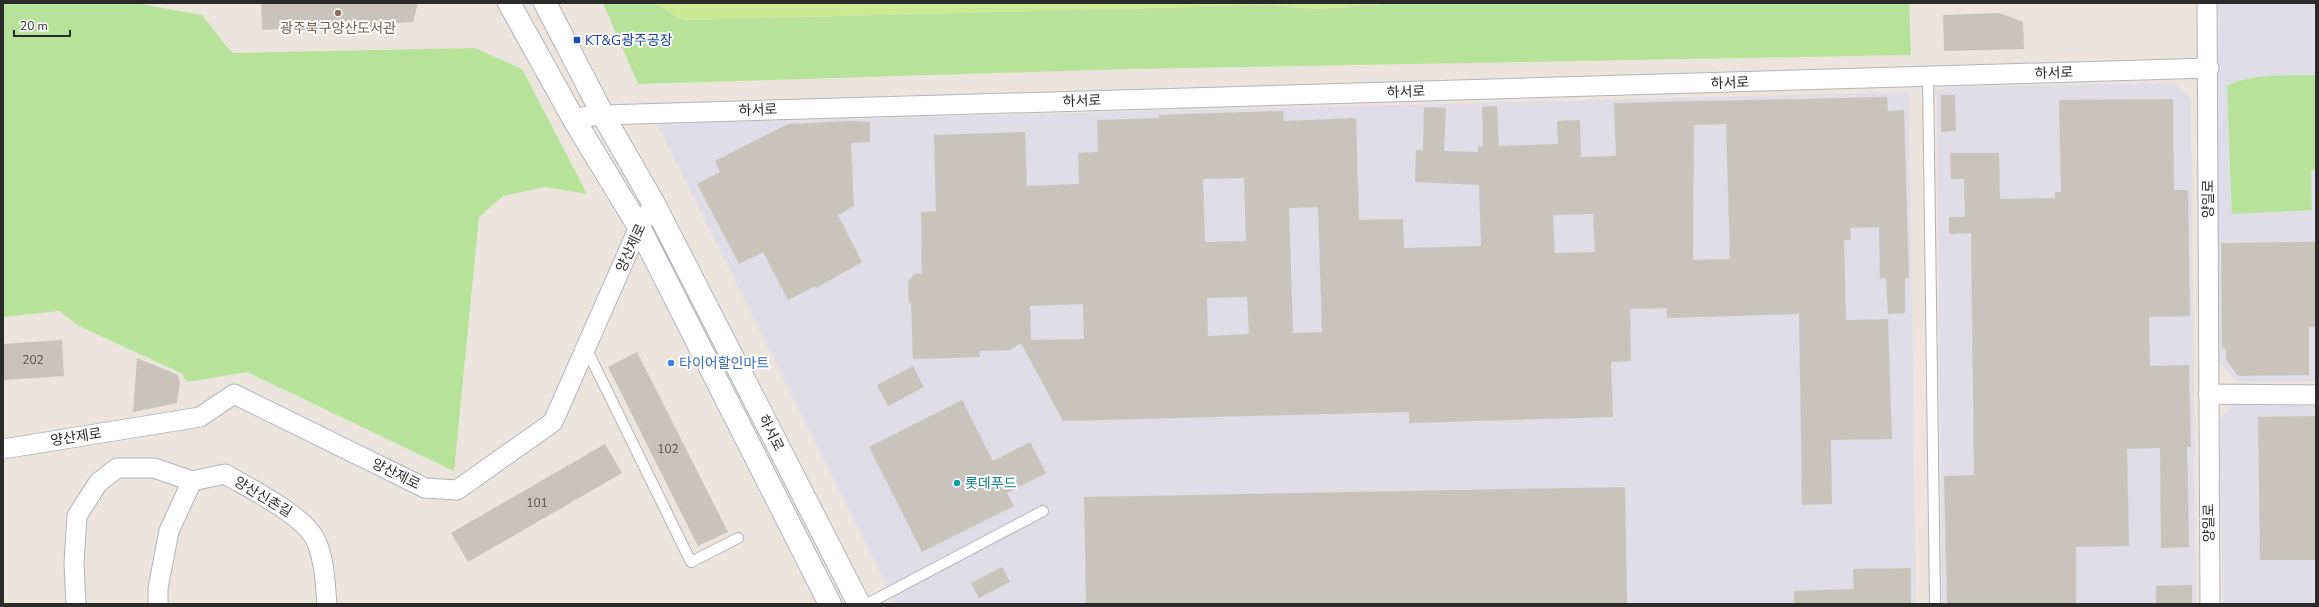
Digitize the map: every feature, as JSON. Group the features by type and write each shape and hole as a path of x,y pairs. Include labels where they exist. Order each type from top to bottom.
{"main road":[{"name":"하서로","path":"509,3 573,118 639,227 830,604"},
{"name":"하서로","path":"545,3 603,115 654,204 859,604"}],"street":[{"name":"양일로","path":"2207,3 2209,68 2208,394 2210,604"},
{"name":"하서로","path":"573,118 603,115 2209,68"},
{"name":"양산제로","path":"3,449 200,417 234,394 425,488 457,490 553,422 639,227 654,204"},
{"path":"2208,394 2316,395"},
{"path":"76,604 74,563 77,516 98,483 117,468 154,468 192,481 169,531 158,588 158,604"},
{"name":"양산신촌길","path":"192,481 225,474 302,521 317,542 324,569 327,604"}],"lane":[{"path":"1928,77 1935,604"},
{"path":"586,348 691,562 738,538"},
{"path":"867,604 1043,512"}],"shaded area":[{"path":"2219,3 2316,3 2316,381 2238,382 2219,362 2217,89"},
{"path":"2174,83 2191,98 2196,604 1942,604 1937,91 1949,87"},
{"path":"1909,92 1916,604 896,604 657,124"},
{"path":"2233,405 2316,406 2316,604 2223,604 2220,419"}],"green space":[{"path":"3,3 135,3 202,15 232,53 475,48 522,69 587,194 544,187 503,196 479,217 454,471 247,372 187,382 181,373 79,326 59,311 3,317"},
{"path":"603,3 654,3 683,20 1272,5 1302,8 1331,8 1390,3 1909,3 1911,55 1128,69 638,84"},
{"path":"654,3 1390,3 1331,8 1302,8 1272,5 683,20"},
{"path":"2316,75 2316,170 2311,170 2312,210 2232,214 2227,86 2259,77"}],"building":[{"name":"광주북구양산도서관","path":"261,3 418,3 413,22 374,24 374,33 346,34 344,26 262,30"},
{"path":"2000,13 2023,22 2024,49 1944,51 1943,15"},
{"path":"1941,95 1955,95 1956,131 1941,132"},
{"path":"1887,97 1888,111 1904,110 1909,278 1905,278 1905,313 1888,314 1886,278 1880,279 1879,227 1850,228 1851,240 1844,240 1846,320 1888,319 1892,439 1831,440 1832,504 1802,505 1799,314 1667,318 1667,308 1630,309 1631,361 1611,362 1613,417 1409,423 1409,412 1063,421 1021,343 1010,350 979,351 980,357 913,359 911,303 909,303 908,282 914,274 922,273 921,212 936,211 934,135 1025,132 1027,186 1079,184 1078,153 1098,152 1097,120 1159,118 1159,115 1283,111 1284,121 1356,118 1359,220 1403,219 1404,248 1481,246 1479,185 1415,182 1416,150 1423,150 1424,107 1446,108 1444,151 1478,152 1478,147 1483,146 1482,107 1497,106 1499,146 1558,144 1557,121 1580,120 1581,157 1616,156 1614,103","holes":["1726,124 1730,259 1693,260 1694,125","1244,178 1246,241 1205,242 1203,179","1318,207 1322,332 1293,333 1289,208","1593,214 1595,252 1555,253 1553,215","1247,297 1249,334 1208,336 1207,298","1083,304 1084,339 1031,340 1030,306"]},
{"path":"2173,99 2174,190 2188,190 2190,316 2149,317 2150,366 2189,365 2191,447 2187,447 2189,547 2161,548 2160,448 2127,449 2129,546 2076,547 2076,604 1947,604 1944,476 1974,475 1971,233 1949,234 1949,217 1965,217 1964,179 1951,179 1950,153 1999,153 2000,199 2055,198 2055,192 2061,192 2059,100"},
{"path":"850,121 870,122 870,142 851,143 854,206 838,215 862,262 816,288 815,286 788,300 763,252 739,264 697,184 720,172 715,161 788,124"},
{"path":"2316,242 2316,327 2309,327 2309,375 2238,376 2226,360 2226,349 2222,348 2221,243"},
{"path":"62,340 64,376 3,380 3,344"},
{"path":"637,352 728,532 698,546 608,367"},
{"path":"137,358 178,375 180,383 177,403 133,412"},
{"path":"913,366 924,387 888,406 877,385"},
{"name":"롯데푸드","path":"962,400 993,461 1030,442 1046,473 1007,493 1014,506 922,552 869,447"},
{"path":"2316,416 2316,560 2260,560 2258,417"},
{"path":"605,444 622,473 468,562 451,533"},
{"path":"1625,487 1627,604 1086,604 1084,497"},
{"path":"1002,567 1010,582 979,598 971,583"},
{"path":"1911,568 1911,604 1794,604 1794,591 1854,589 1853,569"},
{"path":"2192,585 2192,604 2156,604 2156,586"}],"place":[{"name":"광주북구양산도서관","path":"338,13"},
{"name":"KT&G광주공장","path":"577,40"},
{"name":"타이어할인마트","path":"671,363"},
{"name":"롯데푸드","path":"957,483"}]}
